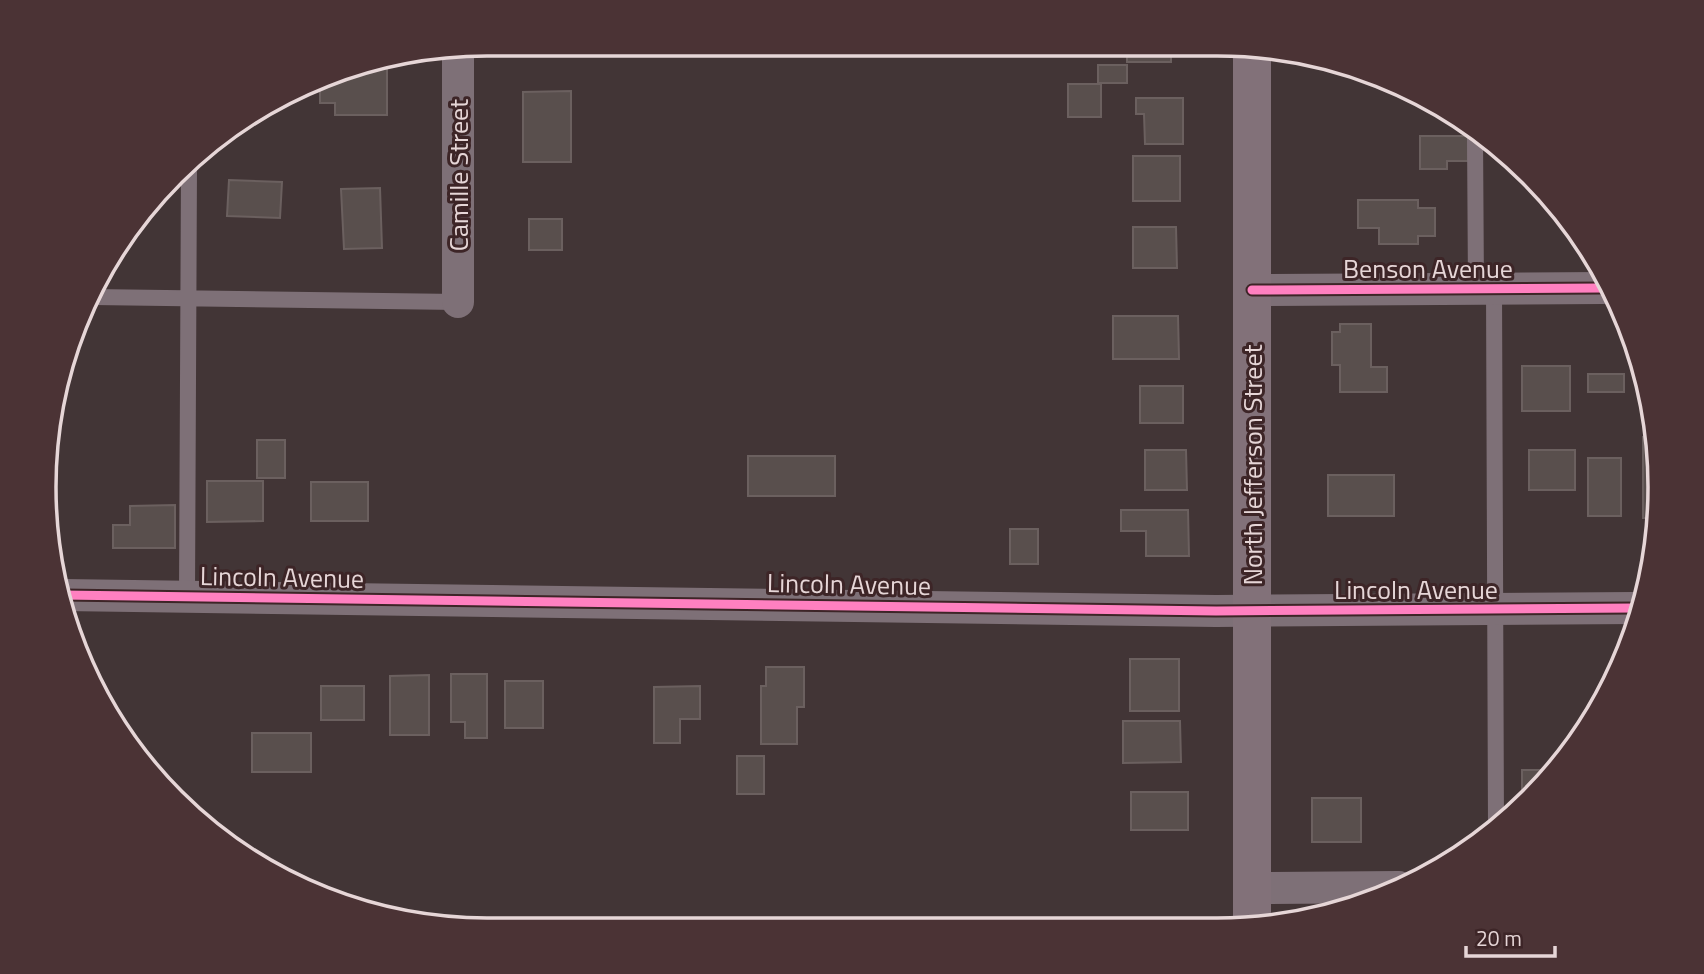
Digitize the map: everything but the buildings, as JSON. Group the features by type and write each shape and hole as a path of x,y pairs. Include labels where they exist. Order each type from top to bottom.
{"main road":[{"name":"North Jefferson Street","path":"1252,58 1252,916"}],"street":[{"name":"Camille Street","path":"458,57 458,302"},
{"name":"Benson Avenue","path":"1252,290 1599,288"},
{"name":"Lincoln Avenue","path":"70,595 1252,610 1630,608"},
{"path":"1252,888 1376,887"}],"lane":[{"path":"1475,143 1485,288 1496,609 1496,815"},
{"path":"187,596 189,176"},
{"path":"100,297 458,302"}],"cycle path":[{"path":"1252,290 1599,288"},
{"path":"70,595 1216,611 1630,608"}]}
